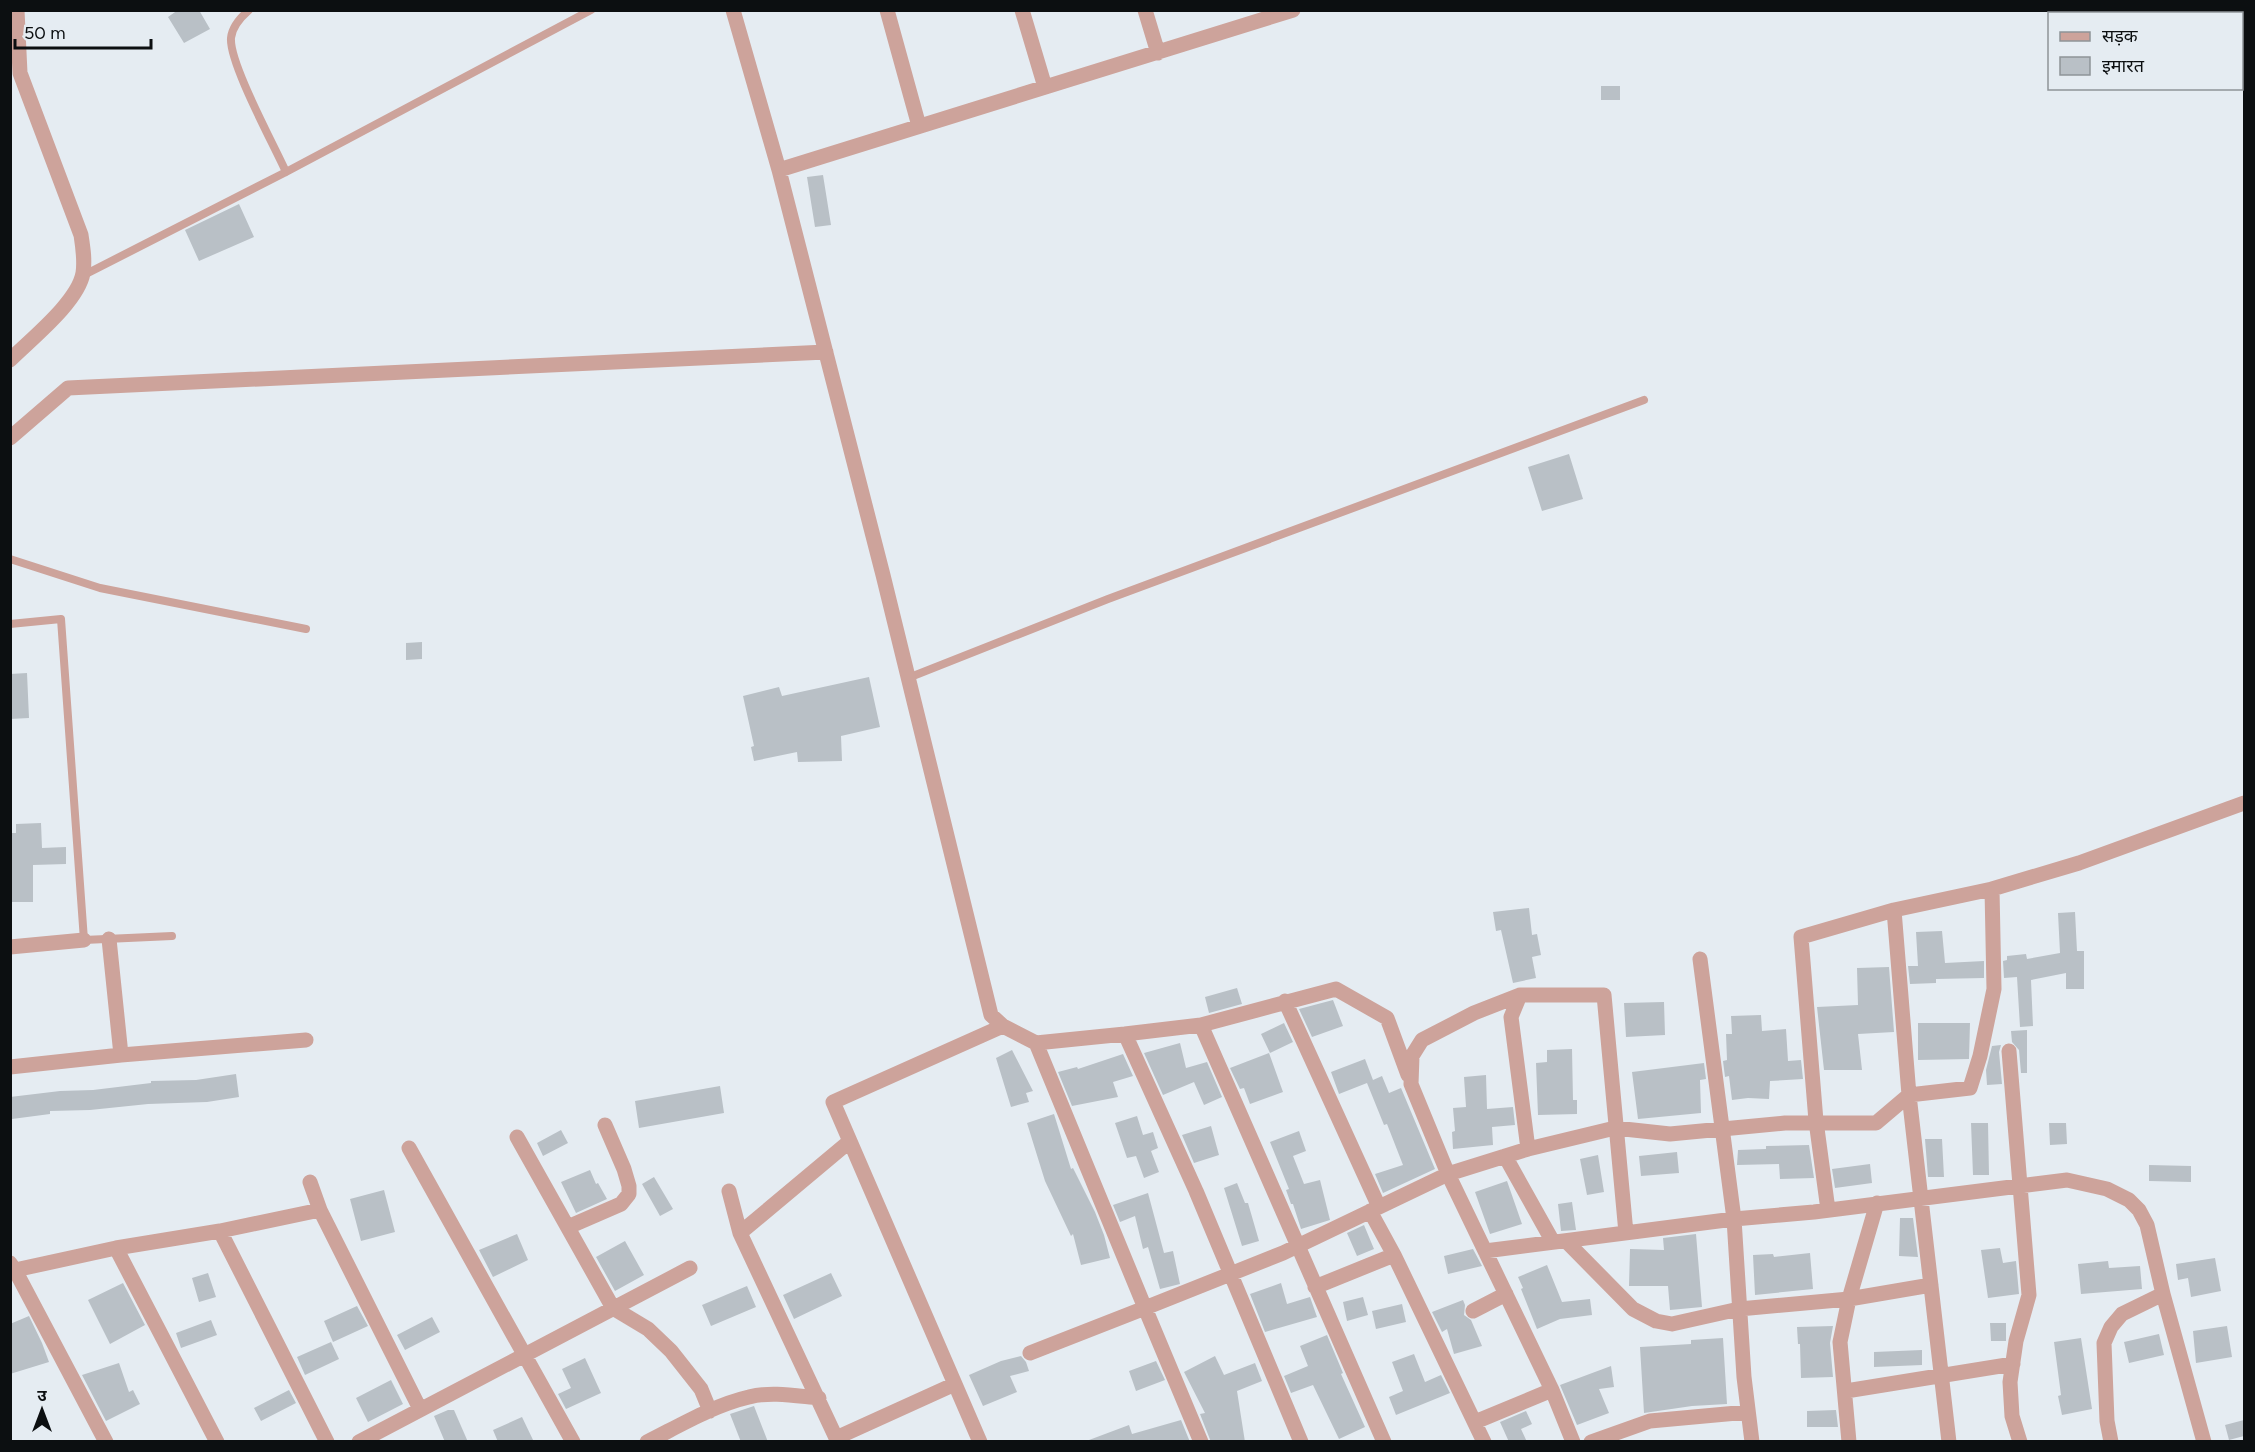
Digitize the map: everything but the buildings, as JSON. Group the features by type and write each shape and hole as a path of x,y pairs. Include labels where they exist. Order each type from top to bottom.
{"street":[{"path":"10,360 72,298 83,275 84,255 81,235 20,73 17,10"},
{"path":"733,10 779,170 826,352 991,1015 1003,1026 1036,1043 1201,1025 1336,988 1387,1018 1448,1174 1552,1390 1573,1442"},
{"path":"887,10 919,126"},
{"path":"1022,10 1045,87"},
{"path":"1145,10 1158,52"},
{"path":"779,170 1283,12"},
{"path":"10,438 69,388 826,352"},
{"path":"1828,1210 1816,1121 1800,937 1894,910 1992,889 2079,863 2244,802"},
{"path":"1030,1353 1297,1246 1448,1174 1528,1149 1615,1128 1670,1134 1816,1121 1876,1123 1909,1095 1970,1088 1980,1056 1994,989 1992,889"},
{"path":"1894,910 1909,1095 1949,1442"},
{"path":"110,939 121,1055"},
{"path":"10,947 84,940"},
{"path":"1700,959 1734,1219 1739,1309 1752,1442"},
{"path":"1411,1084 1412,1056 1422,1040 1474,1013 1520,995 1604,995 1626,1233"},
{"path":"1520,995 1511,1017 1528,1149"},
{"path":"1285,1001 1394,1255 1484,1442"},
{"path":"1201,1025 1384,1442"},
{"path":"980,1442 833,1102 1003,1026"},
{"path":"1125,1034 1301,1442"},
{"path":"10,1067 121,1055 306,1040"},
{"path":"1036,1043 1201,1442"},
{"path":"2009,1051 2029,1295 2016,1341 2010,1382 2012,1416 2020,1442"},
{"path":"568,1227 621,1204 629,1194 624,1169 605,1125"},
{"path":"517,1137 614,1308 648,1329 671,1351 690,1372 701,1389 710,1411"},
{"path":"740,1233 850,1141"},
{"path":"409,1148 572,1441"},
{"path":"1505,1156 1559,1241 1633,1309 1656,1321 1672,1324 1739,1309 1849,1299 1931,1285"},
{"path":"1485,1251 2067,1180 2107,1189 2129,1200 2139,1210 2147,1225 2163,1294 2204,1442"},
{"path":"310,1182 320,1210 420,1409"},
{"path":"729,1191 740,1233 837,1440 955,1384"},
{"path":"1849,1442 1840,1342 1849,1299 1877,1203"},
{"path":"106,1442 13,1266 220,1231 320,1210"},
{"path":"220,1231 327,1442"},
{"path":"116,1248 217,1442"},
{"path":"1315,1287 1394,1255"},
{"path":"359,1442 690,1268"},
{"path":"1473,1311 1506,1294"},
{"path":"2111,1442 2106,1421 2104,1343 2111,1327 2122,1314 2163,1294"},
{"path":"1846,1391 2013,1364"},
{"path":"1474,1422 1552,1390"},
{"path":"647,1442 710,1411 750,1396 788,1395 819,1398"},
{"path":"1591,1442 1650,1421 1748,1412"}],"lane":[{"path":"249,10 240,18 231,36 233,57 286,172"},
{"path":"83,275 286,172 591,10"},
{"path":"908,678 1108,599 1644,400"},
{"path":"10,559 100,588 306,629"},
{"path":"10,624 61,619 84,940 172,936"}]}
